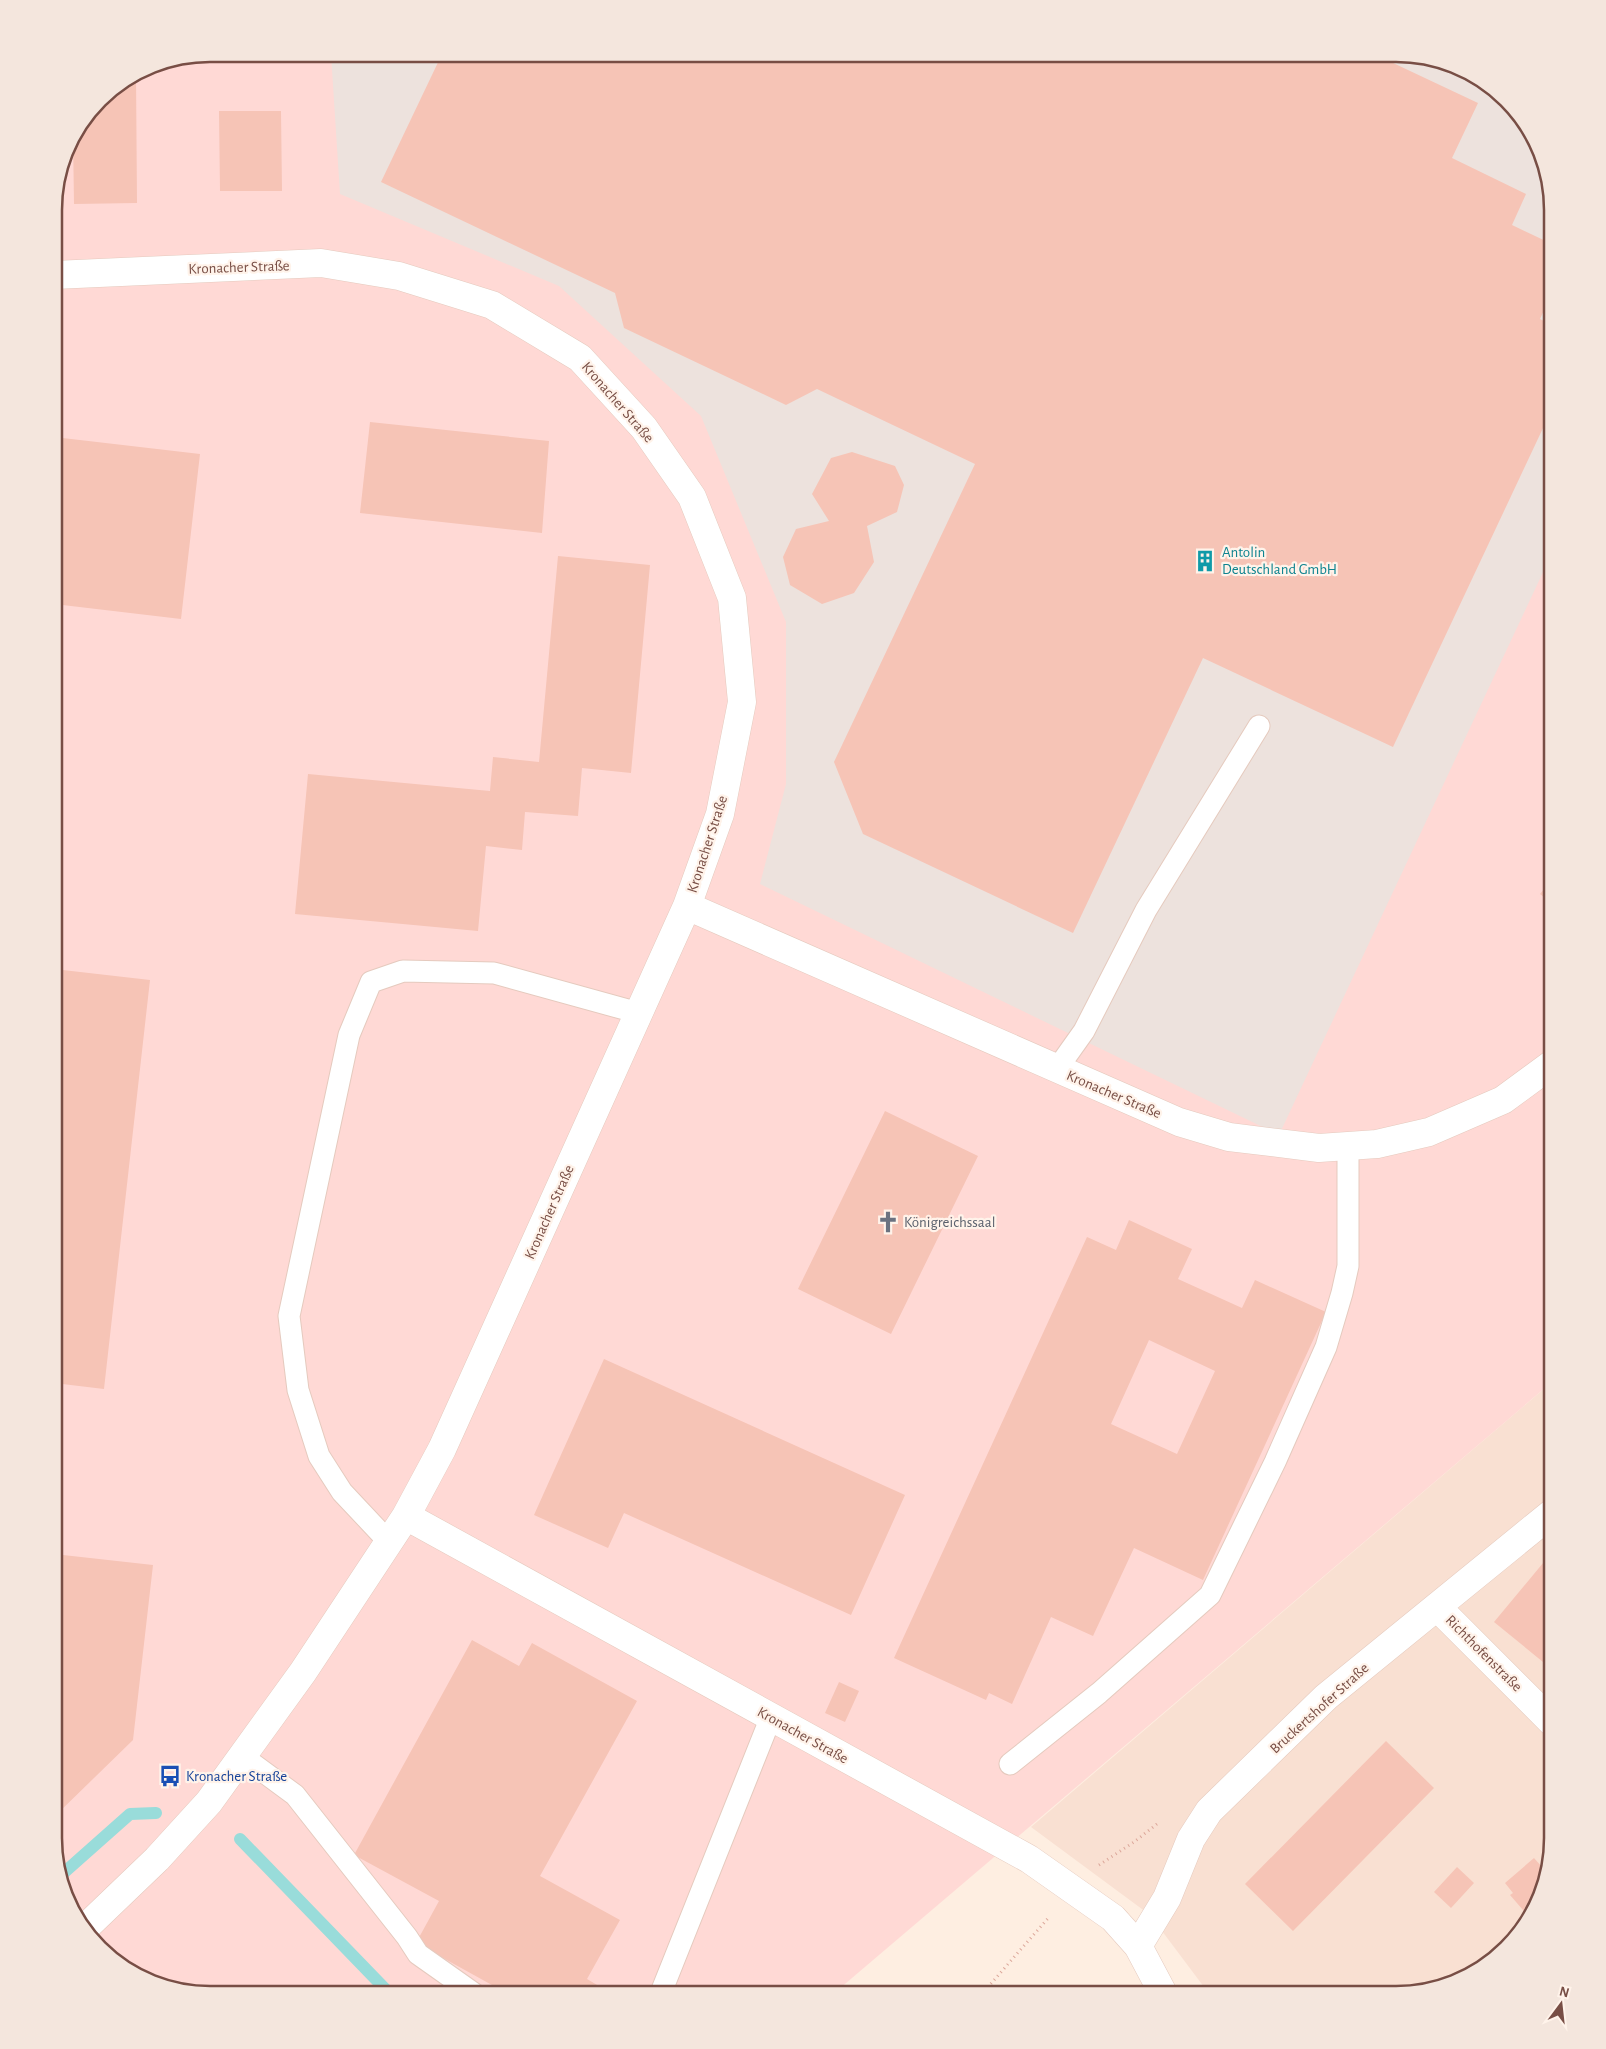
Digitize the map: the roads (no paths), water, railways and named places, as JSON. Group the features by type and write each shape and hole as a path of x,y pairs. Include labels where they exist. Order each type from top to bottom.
{"street":[{"name":"Kronacher Straße","path":"63,275 321,263 399,276 492,305 580,358 644,428 692,497 732,598 742,702 720,814 687,906 442,1449 406,1516 304,1672 209,1802 157,1859 90,1924"},
{"name":"Kronacher Straße","path":"687,906 1179,1122 1229,1137 1319,1148 1377,1144 1430,1132 1503,1100 1544,1070"},
{"name":"Kronacher Straße","path":"406,1516 1029,1859 1113,1918 1138,1946 1159,1986"},
{"name":"Bruckertshofer Straße","path":"1138,1946 1167,1898 1191,1840 1209,1810 1326,1697 1544,1519"},
{"name":"Richthofenstraße","path":"1437,1606 1544,1714"}],"lane":[{"path":"1057,1069 1084,1031 1146,910 1259,726"},
{"path":"389,1542 342,1492 319,1456 298,1390 290,1316 350,1035 371,982 402,971 494,974 639,1013"},
{"path":"1010,1764 1099,1693 1210,1595 1275,1462 1326,1346 1348,1266 1348,1145"},
{"path":"664,1986 771,1717"},
{"path":"242,1756 295,1795 418,1954 463,1986"}],"waterway":[{"path":"66,1871 130,1814 156,1813"},
{"path":"240,1839 382,1986"}],"place":[{"name":"Antolin Deutschland GmbH","path":"1205,561"},
{"name":"Königreichssaal","path":"888,1222"},
{"name":"Kronacher Straße","path":"170,1776"}]}
